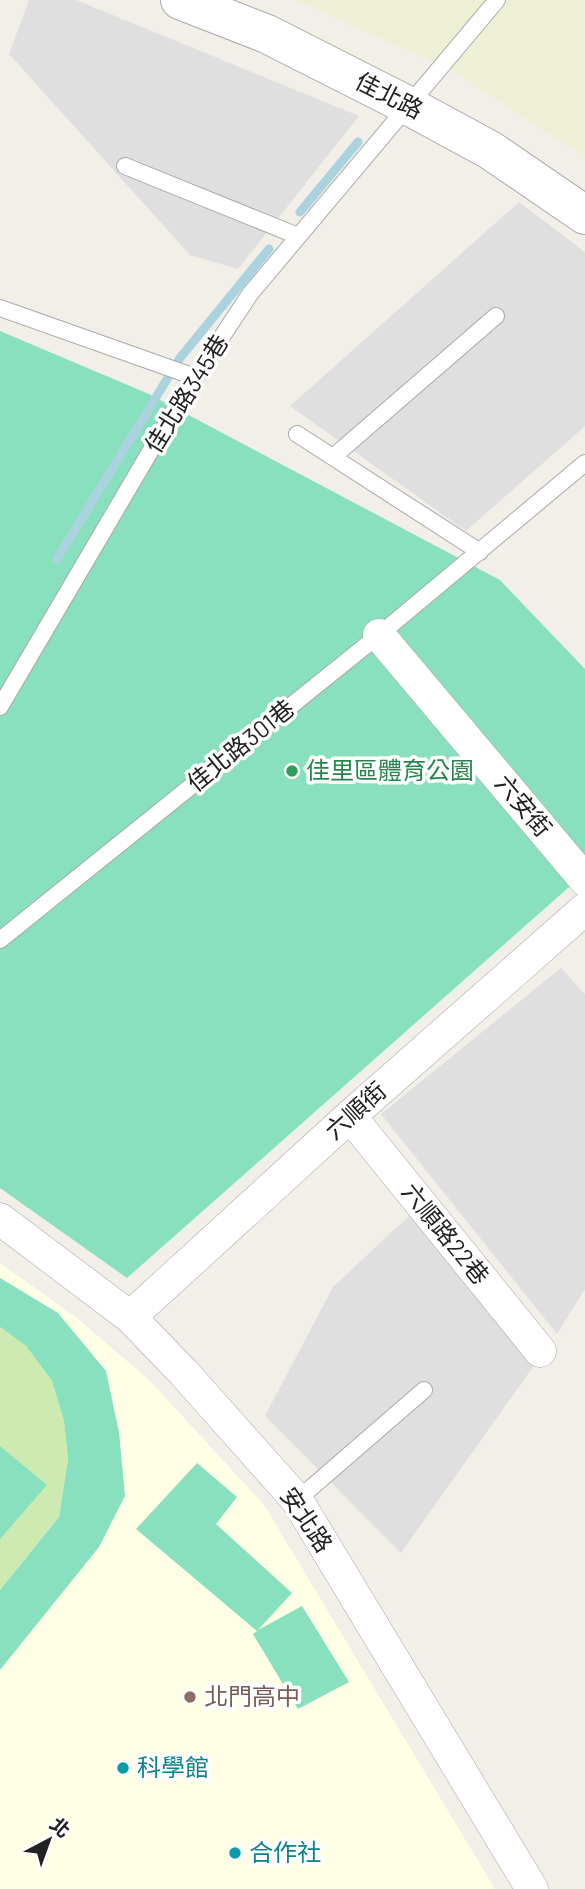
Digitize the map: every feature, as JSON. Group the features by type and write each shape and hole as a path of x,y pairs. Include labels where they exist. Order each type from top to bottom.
{"street":[{"name":"佳北路","path":"180,0 267,34 407,105 490,150 585,215"},
{"name":"六安街","path":"379,635 585,880"},
{"name":"六順街","path":"130,1317 350,1116 585,909"},
{"name":"六順路22巷","path":"350,1116 540,1351"},
{"name":"安北路","path":"0,1219 130,1317 184,1373 297,1500 532,1889"}],"lane":[{"name":"佳北路345巷","path":"0,706 195,377 250,294 497,0"},
{"path":"125,166 298,236"},
{"path":"0,308 195,377"},
{"path":"333,457 496,316"},
{"path":"297,434 480,552"},
{"name":"佳北路301巷","path":"0,940 379,635 585,463"},
{"path":"297,1500 424,1390"}],"shaded area":[{"path":"29,0 76,0 359,116 238,269 190,255 9,54"},
{"path":"296,0 585,0 585,154 551,136 452,71"},
{"path":"519,202 585,252 585,426 466,531 290,406"},
{"path":"561,968 585,994 585,1289 557,1334 381,1114"},
{"path":"411,1214 535,1364 401,1553 265,1416 333,1287"},
{"name":"北門高中","path":"0,1263 77,1318 151,1382 264,1505 495,1889 0,1889"}],"green space":[{"name":"佳里區體育公園","path":"0,331 149,394 500,580 585,669 585,873 127,1278 0,1188"},
{"path":"0,1278 58,1313 106,1371 119,1432 125,1496 99,1547 0,1670 0,1590 59,1517 68,1459 64,1421 52,1381 26,1346 0,1327"},
{"path":"0,1327 26,1346 52,1381 64,1421 68,1459 59,1517 0,1590"},
{"path":"0,1446 47,1485 0,1539"},
{"path":"197,1463 237,1497 216,1524 292,1593 258,1630 302,1606 349,1682 298,1709 253,1634 257,1631 136,1529"}],"waterway":[{"path":"300,212 358,142"},
{"path":"57,559 180,358 269,249"}],"place":[{"name":"佳里區體育公園","path":"292,771"},
{"name":"北門高中","path":"190,1697"},
{"name":"科學館","path":"123,1768"},
{"name":"合作社","path":"235,1853"}]}
